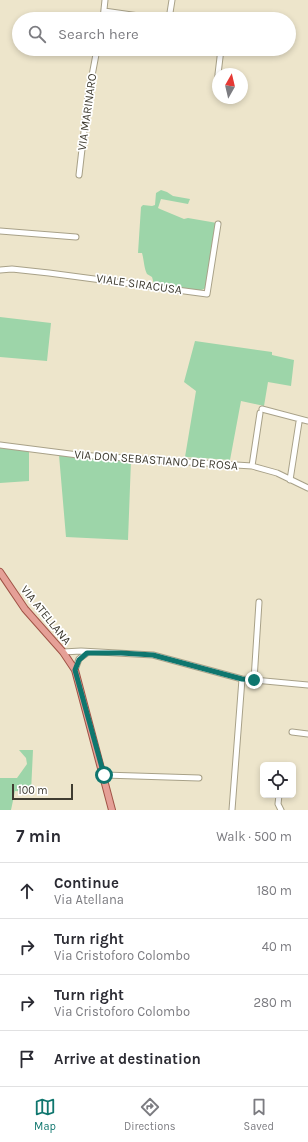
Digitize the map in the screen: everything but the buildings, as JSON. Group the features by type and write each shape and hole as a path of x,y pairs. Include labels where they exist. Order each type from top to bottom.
{"main road":[{"name":"VIA ATELLANA","path":"0,572 25,608 63,652 75,670 104,775 112,810"}],"street":[{"path":"105,0 104,11 111,12"},
{"path":"170,12 172,0"},
{"name":"VIA MARINARO","path":"78,175 88,97 96,56"},
{"path":"219,68 220,56"},
{"name":"VIALE SIRACUSA","path":"0,270 12,269 49,272 207,294 218,224"},
{"path":"0,231 76,237"},
{"path":"252,466 261,411 308,421"},
{"path":"290,480 299,422"},
{"name":"VIA DON SEBASTIANO DE ROSA","path":"0,445 78,455 252,466 272,472 308,488"},
{"path":"254,680 259,602"},
{"path":"63,652 81,651 87,653 127,653 153,655 242,679 308,686"},
{"path":"75,670 79,660 87,653"},
{"path":"232,810 242,679"},
{"path":"292,732 308,734"},
{"path":"104,775 199,778"},
{"path":"279,798 278,804 281,810"}],"green space":[{"path":"161,190 173,196 190,199 188,204 161,199 158,208 184,219 188,218 217,223 207,286 204,289 198,291 154,284 152,277 147,274 142,253 138,253 141,207 143,205 155,205 156,193"},
{"path":"0,317 51,323 47,361 0,357"},
{"path":"195,341 272,352 272,355 294,360 291,386 268,382 264,406 241,401 230,460 185,457 196,391 184,382"},
{"path":"0,448 29,451 29,481 0,483"},
{"path":"59,455 96,459 131,460 128,540 66,537"},
{"path":"19,750 33,750 31,792 15,791 11,810 0,810 0,778 17,778 27,764 26,758"}],"route":[{"path":"104,775 75,670 81,656 87,653 153,655 242,679 254,680"}]}
